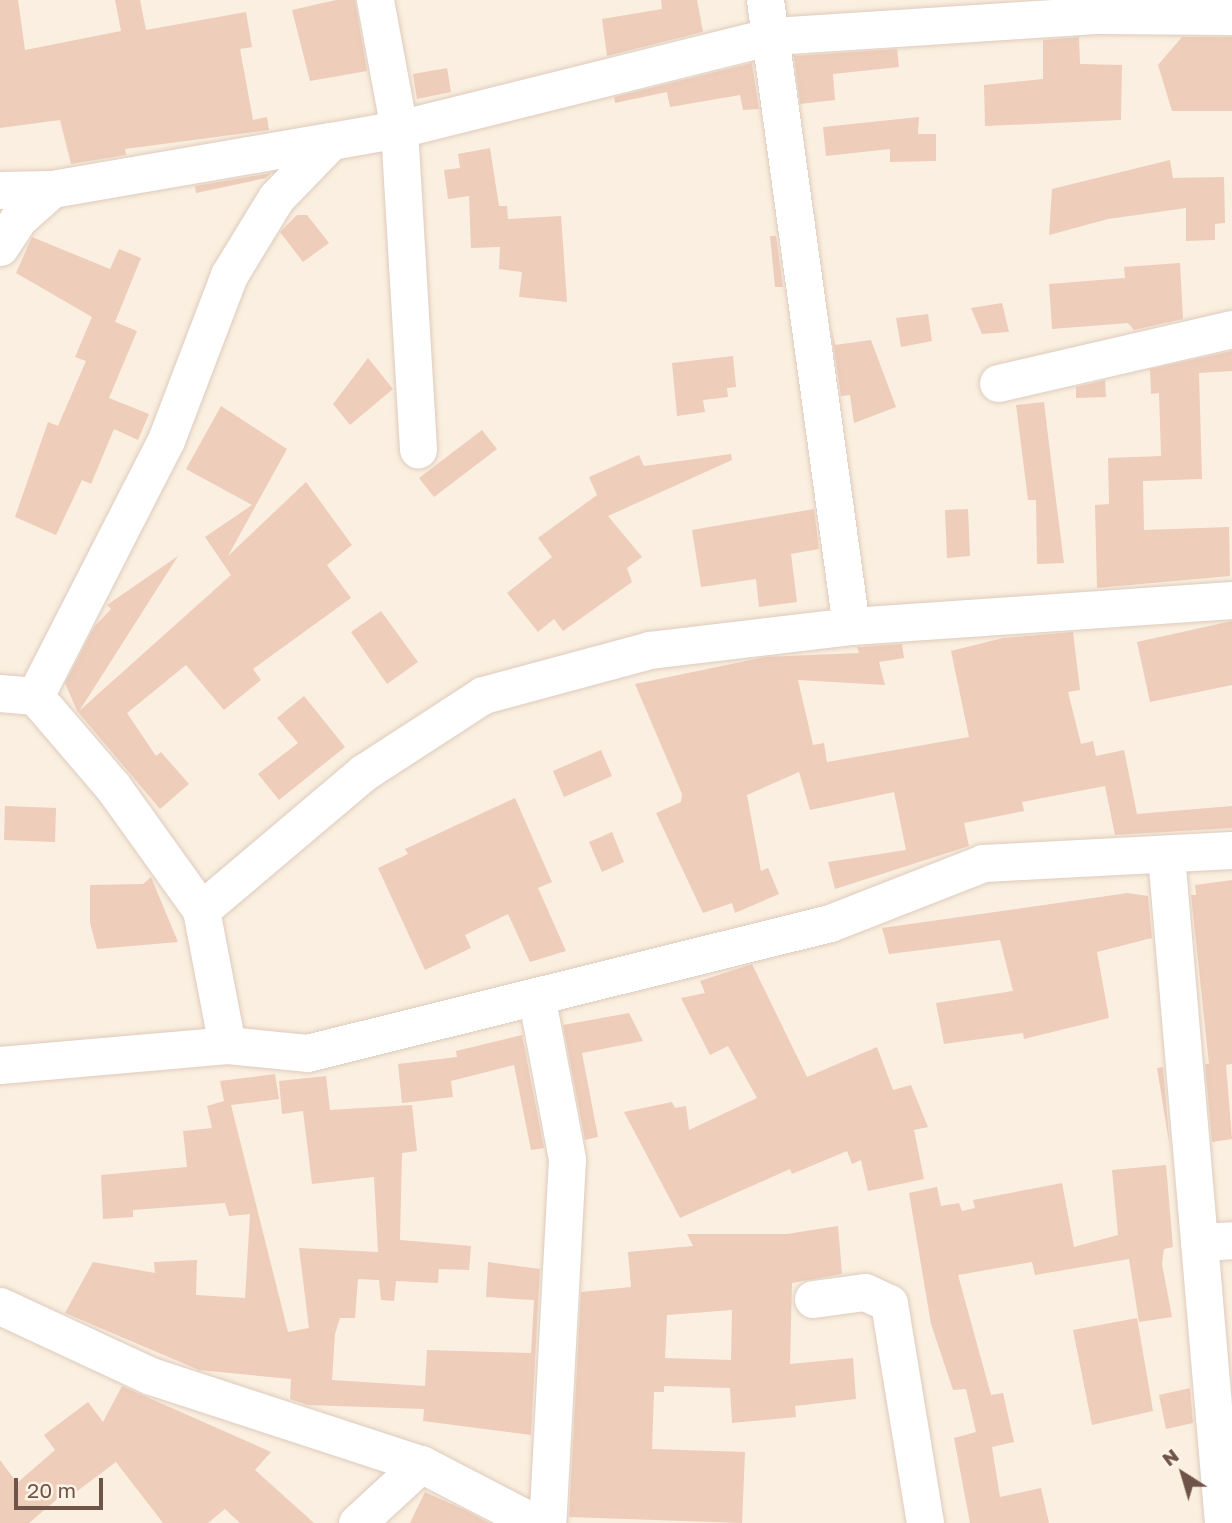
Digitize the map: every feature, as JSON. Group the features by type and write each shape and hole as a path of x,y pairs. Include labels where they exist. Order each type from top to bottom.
{"street":[{"path":"375,0 399,129 418,449"},
{"path":"765,0 773,36 851,625"},
{"path":"0,190 52,189 399,129 773,36 1098,7 1232,16"},
{"path":"227,1045 201,910 113,788 17,694 166,440 229,275 276,198 331,141"},
{"path":"0,247 18,219 52,189"},
{"path":"998,383 1232,329"},
{"path":"201,910 363,773 482,695 650,650 851,625 1232,600"},
{"path":"0,1065 227,1045 307,1053 537,1000 830,923 983,863 1232,850"},
{"path":"1166,855 1216,1241 1223,1523"},
{"path":"537,1000 567,1159 547,1523"},
{"path":"813,1300 865,1292 889,1303 925,1523"},
{"path":"0,1306 151,1376 421,1464 535,1523"},
{"path":"356,1523 421,1464"}],"building":[{"path":"0,0 18,0 25,50 121,31 115,0 140,0 146,30 246,12 252,47 240,49 253,120 267,117 269,130 125,149 126,155 71,164 60,120 0,128"},
{"path":"336,0 355,0 367,71 310,81 292,10"},
{"path":"661,0 697,0 703,32 607,56 602,19 662,9"},
{"path":"1079,37 1080,64 1122,65 1121,120 985,126 984,85 1043,79 1043,40"},
{"path":"1182,37 1232,37 1232,111 1172,111 1158,65"},
{"path":"897,49 899,67 833,74 835,100 800,104 794,56"},
{"path":"752,63 759,109 743,110 740,95 670,107 667,92 615,103 614,97"},
{"path":"447,68 451,92 417,99 413,74"},
{"path":"919,117 918,134 936,134 936,161 890,162 890,149 826,156 823,127"},
{"path":"490,148 499,206 507,206 508,219 561,216 567,302 519,297 522,272 499,269 500,247 471,248 469,196 448,199 444,170 460,168 458,154"},
{"path":"1170,160 1173,178 1224,177 1225,223 1215,224 1215,240 1186,241 1186,208 1108,219 1049,235 1052,189"},
{"path":"271,173 266,178 196,193 195,186"},
{"path":"297,215 307,215 329,243 303,262 280,232"},
{"path":"770,236 776,236 783,287 775,287"},
{"path":"32,237 110,269 119,249 141,258 115,322 137,331 109,398 149,414 138,440 114,429 91,484 82,480 56,535 15,517 48,422 58,426 86,361 75,357 92,317 16,273"},
{"path":"1180,263 1183,319 1134,330 1128,323 1052,329 1049,284 1125,278 1124,267"},
{"path":"1002,303 1009,332 982,334 971,308"},
{"path":"928,314 932,341 901,347 896,318"},
{"path":"831,328 835,345 871,340 896,407 854,423 850,395 841,396"},
{"path":"1232,351 1232,371 1199,373 1202,479 1143,481 1144,530 1229,527 1230,576 1097,588 1095,505 1109,504 1108,458 1161,456 1159,393 1151,394 1150,369"},
{"path":"733,356 736,387 727,388 728,397 703,400 705,412 677,416 672,363"},
{"path":"368,358 393,389 350,425 333,404"},
{"path":"1105,380 1106,397 1076,398 1076,387"},
{"path":"1044,402 1064,563 1037,564 1036,500 1028,500 1016,405"},
{"path":"221,406 287,449 228,556 306,482 352,545 327,565 351,598 253,669 261,680 224,710 186,665 127,713 156,756 161,752 189,784 160,809 78,712 231,575 205,537 252,505 186,469"},
{"path":"482,430 497,449 434,497 419,478"},
{"path":"731,454 732,460 608,516 642,557 627,568 632,582 563,631 554,619 538,632 507,593 552,557 538,538 597,495 589,477 639,455 644,466"},
{"path":"814,509 819,549 791,554 797,602 759,607 756,579 701,587 692,530"},
{"path":"968,509 970,556 947,558 945,510"},
{"path":"178,556 78,713 65,683 94,627 111,609 107,605"},
{"path":"381,611 418,662 387,684 351,632"},
{"path":"1232,621 1232,685 1150,702 1137,642"},
{"path":"1073,632 1080,690 1068,692 1081,744 1093,741 1096,756 1124,750 1137,814 1232,806 1232,828 1115,835 1105,786 1022,802 1024,811 964,823 969,846 835,889 828,862 906,850 894,792 810,810 799,772 747,795 761,871 768,868 779,894 735,913 732,903 703,913 656,813 681,802 682,794 635,684 765,657 859,653 857,647 902,644 904,658 879,662 885,685 798,680 813,745 824,743 827,762 969,737 951,651 1003,638"},
{"path":"304,696 345,747 279,800 258,774 298,743 277,718"},
{"path":"601,750 612,776 564,797 553,771"},
{"path":"515,798 552,882 538,888 566,951 530,962 508,914 465,935 471,948 425,970 378,868 408,854 405,849"},
{"path":"5,806 56,808 55,842 4,840"},
{"path":"612,832 624,862 602,872 589,842"},
{"path":"151,877 178,942 97,949 90,923 90,885 143,884"},
{"path":"1232,880 1232,1064 1226,1065 1232,1139 1212,1142 1205,1064 1209,1064 1191,895 1196,895 1195,885"},
{"path":"1128,893 1148,896 1152,938 1097,952 1109,1018 1024,1039 1023,1033 944,1044 936,1003 1013,991 1000,940 889,954 882,928"},
{"path":"752,964 807,1077 877,1047 893,1090 911,1085 928,1127 914,1130 924,1179 868,1191 861,1160 852,1164 847,1151 792,1174 790,1169 680,1218 624,1112 672,1102 675,1108 686,1106 689,1130 757,1098 728,1046 710,1055 681,998 705,993 700,981"},
{"path":"629,1013 643,1041 582,1053 598,1137 585,1140 563,1025"},
{"path":"522,1035 544,1148 531,1150 514,1065 451,1081 453,1097 402,1103 398,1064 457,1057 456,1051"},
{"path":"1163,1067 1170,1148 1157,1068"},
{"path":"275,1074 279,1099 231,1105 288,1332 309,1328 299,1248 378,1252 374,1177 312,1184 303,1111 282,1114 279,1081 326,1076 330,1110 412,1105 417,1151 402,1153 400,1240 471,1246 469,1270 439,1269 438,1283 396,1281 394,1301 381,1300 379,1280 358,1279 355,1318 340,1318 335,1334 332,1380 425,1386 427,1350 531,1353 534,1300 486,1297 488,1262 540,1269 531,1435 423,1421 424,1409 307,1405 290,1399 291,1379 199,1370 65,1313 93,1262 155,1273 154,1262 197,1260 196,1295 245,1298 250,1214 229,1216 225,1203 133,1210 133,1217 103,1219 101,1175 187,1167 183,1131 212,1128 207,1106 224,1101 220,1081"},
{"path":"1166,1165 1173,1247 1164,1249 1162,1264 1172,1317 1139,1322 1129,1259 1035,1275 1032,1262 958,1275 991,1395 1003,1393 1014,1442 992,1447 1000,1497 1041,1488 1049,1523 970,1523 954,1438 976,1432 966,1389 953,1390 931,1324 909,1193 937,1187 941,1206 959,1203 962,1211 975,1208 973,1200 1062,1183 1074,1247 1118,1235 1112,1170"},
{"path":"838,1226 842,1274 792,1283 790,1364 853,1358 856,1399 795,1406 796,1417 732,1423 730,1388 664,1386 664,1392 654,1392 652,1449 745,1452 742,1523 569,1517 581,1292 631,1287 628,1252 693,1246 687,1234 787,1234","holes":["732,1310 731,1360 665,1358 667,1315"]},
{"path":"1137,1318 1153,1411 1092,1425 1073,1330"},
{"path":"122,1386 271,1452 255,1470 314,1523 240,1523 225,1509 208,1523 163,1523 116,1462 76,1492 68,1490 29,1523 0,1523 0,1460 17,1483 55,1450 44,1435 88,1402 103,1422"},
{"path":"1190,1388 1193,1423 1166,1429 1159,1395"},
{"path":"425,1492 467,1511 489,1523 410,1523"}]}
